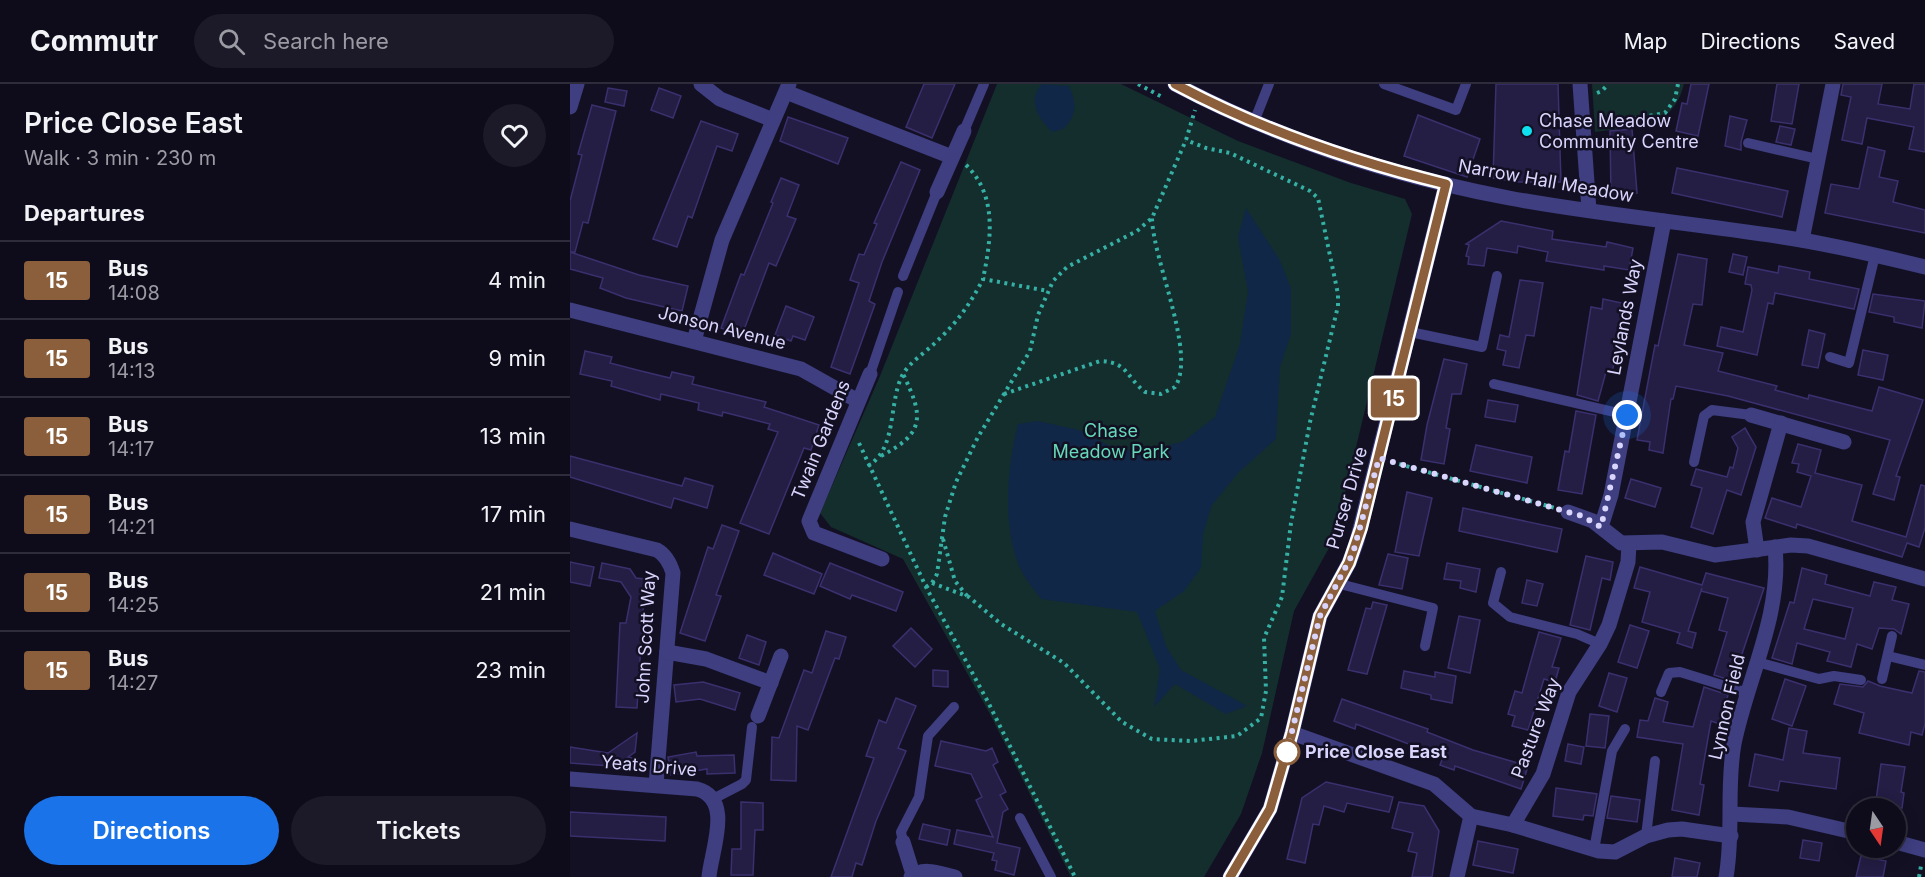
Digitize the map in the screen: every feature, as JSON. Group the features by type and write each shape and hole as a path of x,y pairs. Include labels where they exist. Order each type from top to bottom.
{"street":[{"path":"570,106 577,84"},
{"path":"701,84 720,99 773,120"},
{"name":"Narrow Hall Meadow","path":"1175,84 1254,122 1358,160 1446,184 1509,198 1802,240 1925,267"},
{"path":"1580,84 1588,210"},
{"path":"1802,240 1833,84"},
{"path":"694,341 722,240 787,88 952,157"},
{"path":"937,192 964,131"},
{"name":"Purser Drive","path":"1230,877 1270,809 1292,733 1317,628 1336,583 1353,553 1379,458 1446,184"},
{"name":"Leylands Way","path":"1601,527 1627,415 1664,221"},
{"name":"Jonson Avenue","path":"570,310 801,369 858,401"},
{"name":"Twain Gardens","path":"870,374 809,521 814,533 882,559"},
{"path":"1751,415 1844,442"},
{"path":"1757,550 1753,528 1754,515 1781,423"},
{"path":"1568,512 1601,527 1615,540 1629,544 1662,542 1715,555 1775,547 1808,546 1925,579"},
{"name":"John Scott Way","path":"570,530 657,550 663,554 673,573 656,785"},
{"name":"Pasture Way","path":"1513,825 1543,774 1569,692 1600,644 1614,614 1628,562 1629,544"},
{"name":"Lynnon Field","path":"1726,877 1732,814 1731,765 1776,585 1775,547"},
{"path":"666,652 706,659 771,683"},
{"path":"755,722 781,656"},
{"path":"1292,733 1434,784 1471,816 1513,825 1594,850 1615,852 1646,836 1682,829 1731,836"},
{"name":"Yeats Drive","path":"570,779 656,785 707,792 713,799 718,819 709,877"},
{"path":"1732,814 1788,818 1846,831"},
{"path":"1457,877 1471,816"},
{"path":"903,842 912,876 928,871 955,877"},
{"path":"1906,845 1925,850"}],"lane":[{"path":"964,131 984,84"},
{"path":"1254,122 1269,84"},
{"path":"1384,84 1456,110 1466,84"},
{"path":"1748,143 1818,159"},
{"path":"903,276 937,192"},
{"path":"1830,357 1849,363 1875,255"},
{"path":"1410,332 1482,347 1497,276"},
{"path":"870,374 898,292"},
{"path":"1494,384 1627,415"},
{"path":"1695,462 1704,416 1712,410 1751,415"},
{"path":"1501,572 1493,603 1510,617 1577,634 1600,644"},
{"path":"1336,583 1433,608 1425,646"},
{"path":"1882,679 1892,636"},
{"path":"1888,656 1925,665"},
{"path":"1757,662 1819,679 1834,676 1861,680"},
{"path":"1661,692 1669,673 1680,672 1748,693"},
{"path":"903,842 901,832 919,797 928,736 954,707"},
{"path":"713,799 746,780 755,722"},
{"path":"1594,850 1612,751 1625,729"},
{"path":"1646,836 1655,761"},
{"path":"1020,818 1051,877"}],"path":[{"path":"1583,127 1665,113 1675,99 1678,84"},
{"path":"926,587 932,583 940,561 945,517 960,475 1003,394 1030,351 1038,315 1053,281 1067,267 1137,231 1152,218 1186,140 1197,105"},
{"path":"942,536 955,580 969,597 1001,624 1064,663 1122,722 1137,733 1152,739 1191,741 1237,736 1261,718 1266,701 1264,638 1282,597 1291,523 1310,422 1336,319 1338,294 1318,198 1310,191 1249,160 1186,140"},
{"path":"880,456 890,429 894,401 903,374 957,321 983,279 991,237 987,201 975,173 963,162 952,157"},
{"path":"1003,394 1100,361 1113,362 1126,369 1145,392 1161,394 1175,387 1181,372 1179,337 1158,260 1152,218"},
{"path":"983,279 1048,291"},
{"path":"868,466 880,456 908,440 916,427 917,411 903,374"},
{"path":"844,432 858,442 926,587 988,702 1075,877"},
{"path":"1379,458 1568,512"},
{"path":"932,583 969,597"}],"green space":[{"name":"Chase Meadow Park","path":"997,84 1121,84 1238,141 1351,183 1405,199 1412,214 1334,539 1294,611 1262,753 1241,814 1204,877 1071,877 990,714 903,559 831,527 820,513 880,376"},
{"path":"1592,84 1684,84 1671,110 1661,118 1638,127 1595,132"}],"water":[{"path":"1042,84 1069,86 1074,109 1071,119 1063,129 1052,132 1042,121 1036,109 1035,97"},
{"path":"1246,208 1279,259 1291,288 1291,334 1280,367 1276,439 1238,473 1212,505 1203,534 1201,568 1184,591 1155,611 1166,646 1181,670 1247,706 1226,714 1175,684 1154,707 1160,669 1137,612 1041,599 1022,572 1014,552 1009,516 1009,477 1014,441 1018,424 1038,421 1079,430 1116,449 1150,451 1184,441 1215,417 1240,344 1248,292 1238,237"}],"building":[{"path":"924,84 955,84 932,138 906,127"},
{"name":"Chase Meadow Community Centre","path":"1496,84 1558,84 1561,182 1518,182 1493,178"},
{"path":"1691,84 1709,84 1698,136 1676,131 1682,103 1687,104"},
{"path":"1777,84 1799,84 1792,124 1771,121"},
{"path":"1843,84 1882,84 1878,104 1910,109 1914,84 1925,84 1925,152 1909,149 1914,127 1867,118 1862,144 1842,140 1851,97 1841,95"},
{"path":"608,88 627,91 624,106 605,102"},
{"path":"659,88 681,96 673,118 651,110"},
{"path":"592,105 616,111 588,223 583,222 575,252 570,252 570,201 582,155 578,154"},
{"path":"1418,115 1480,139 1467,177 1404,156"},
{"path":"1730,116 1747,120 1741,150 1725,146"},
{"path":"788,117 848,138 838,164 780,141"},
{"path":"701,121 738,134 732,151 717,146 692,218 688,216 677,247 653,239"},
{"path":"1780,126 1795,129 1791,145 1776,142"},
{"path":"1632,129 1637,193 1611,196 1610,131"},
{"path":"1868,147 1885,151 1879,177 1898,181 1893,202 1925,210 1925,233 1825,213 1831,184 1859,189"},
{"path":"901,162 920,170 882,262 869,301 875,304 850,374 831,367 859,283 850,280 859,254 864,255 877,224 874,223"},
{"path":"1677,168 1788,191 1782,217 1672,193"},
{"path":"781,178 799,185 787,216 796,219 776,266 769,263 742,335 721,328 741,274 744,275 773,203 771,202"},
{"path":"1501,221 1553,231 1552,239 1606,247 1607,242 1633,248 1629,270 1604,266 1604,270 1546,261 1548,252 1518,246 1517,253 1487,248 1484,266 1468,264 1469,257 1466,256 1469,245 1466,244"},
{"path":"570,252 639,275 688,286 682,311 626,298 600,288 603,278 570,269"},
{"path":"1678,254 1707,259 1702,305 1693,304 1684,345 1723,353 1718,371 1777,386 1775,390 1808,399 1809,395 1872,411 1879,387 1923,400 1896,476 1900,477 1894,500 1873,494 1890,440 1728,396 1676,386 1673,399 1671,399 1663,453 1649,450 1650,442 1637,440 1655,345 1658,346"},
{"path":"1733,254 1747,257 1743,275 1729,272"},
{"path":"1779,266 1810,272 1809,279 1859,289 1854,309 1775,293 1773,304 1768,303 1757,355 1717,346 1721,327 1743,332 1752,290 1751,285 1745,284 1748,267 1778,273"},
{"path":"1520,280 1543,283 1534,336 1526,335 1519,368 1503,365 1506,351 1497,349 1500,335 1509,337"},
{"path":"1873,294 1925,301 1922,328 1894,322 1894,317 1869,312"},
{"path":"1603,299 1631,305 1628,319 1623,319 1612,373 1606,372 1598,401 1577,395 1591,307 1602,309"},
{"path":"786,306 814,317 805,340 793,336 791,341 775,335"},
{"path":"1809,330 1825,334 1818,368 1802,365"},
{"path":"1863,350 1888,355 1883,380 1858,375"},
{"path":"585,351 612,357 610,363 670,378 672,372 694,377 692,384 766,402 764,407 819,425 811,450 804,448 769,534 740,523 778,432 768,429 770,424 723,412 722,416 698,410 699,403 661,394 660,400 611,386 612,381 580,374"},
{"path":"1444,359 1467,364 1461,394 1452,394 1446,428 1450,429 1444,464 1421,460 1427,425"},
{"path":"1488,400 1518,405 1515,422 1485,417"},
{"path":"1576,411 1596,415 1582,494 1558,490 1565,451 1569,452"},
{"path":"1745,428 1756,447 1741,495 1727,490 1713,534 1691,527 1702,488 1691,485 1696,469 1727,477 1730,467 1733,468 1738,448 1732,437"},
{"path":"1798,444 1821,450 1815,473 1862,485 1852,521 1906,537 1921,485 1925,486 1925,528 1919,547 1907,543 1902,557 1797,524 1796,528 1765,518 1772,498 1801,507 1811,476 1797,472 1799,464 1792,463"},
{"path":"1476,445 1532,457 1527,483 1470,471"},
{"path":"570,456 682,486 685,478 713,486 707,508 674,498 671,508 570,477"},
{"path":"1631,479 1661,488 1655,507 1625,498"},
{"path":"1407,492 1432,498 1419,556 1395,552"},
{"path":"1463,508 1562,529 1557,552 1459,531"},
{"path":"722,525 739,531 716,595 721,596 705,641 680,633 708,547 713,549"},
{"path":"773,553 822,574 814,594 764,575"},
{"path":"1388,554 1408,558 1402,589 1379,585"},
{"path":"1586,556 1613,562 1610,580 1602,578 1590,630 1570,625"},
{"path":"570,562 594,567 590,586 570,582"},
{"path":"602,563 630,569 636,578 645,579 637,708 616,707 620,623 626,623 631,597 621,582 599,578"},
{"path":"830,563 903,592 896,611 852,595 850,599 820,586"},
{"path":"1447,563 1480,569 1476,592 1460,588 1461,581 1444,579"},
{"path":"1640,567 1702,585 1706,573 1764,588 1733,681 1714,675 1727,632 1719,630 1728,598 1701,591 1688,631 1696,633 1692,648 1677,643 1680,633 1642,622 1650,592 1634,588"},
{"path":"1802,568 1827,575 1825,584 1870,596 1874,582 1896,587 1892,600 1909,604 1901,634 1894,629 1879,628 1872,649 1857,644 1851,667 1827,661 1830,652 1797,643 1792,664 1772,658 1790,602 1794,603","holes":["1813,599 1853,608 1845,639 1804,629"]},
{"path":"1527,580 1543,584 1537,606 1522,603"},
{"path":"1373,602 1387,605 1367,674 1348,670 1366,608 1371,609"},
{"path":"1459,616 1480,620 1470,673 1448,668"},
{"path":"1630,625 1649,631 1637,668 1618,662"},
{"path":"911,628 932,649 915,667 893,646"},
{"path":"826,631 846,637 839,659 835,658 808,730 797,726 796,781 771,780 772,737 779,738 804,670 812,673"},
{"path":"1539,632 1561,638 1552,667 1559,668 1555,682 1544,679 1528,730 1512,726 1515,716 1508,714 1515,691 1522,693"},
{"path":"747,635 766,642 759,665 739,658"},
{"path":"933,670 948,671 948,687 933,686"},
{"path":"1404,671 1435,677 1435,672 1456,676 1452,703 1431,699 1431,695 1401,688"},
{"path":"1919,671 1925,672 1925,724 1922,735 1911,732 1909,745 1859,733 1864,713 1834,704 1840,684 1863,687 1868,681 1912,693"},
{"path":"1609,673 1627,678 1617,712 1599,706"},
{"path":"1785,679 1806,686 1792,726 1772,719"},
{"path":"703,682 740,693 735,710 700,699 676,702 674,685"},
{"path":"1704,687 1728,695 1720,724 1711,721 1700,784 1704,785 1699,815 1672,810 1683,744 1637,737 1640,720 1648,721 1655,698 1668,702 1663,722 1693,727"},
{"path":"896,698 916,706 898,748 906,751 876,821 862,865 856,863 852,877 831,877 874,758 866,756 879,720 886,723"},
{"path":"1342,699 1428,729 1427,732 1473,750 1528,766 1521,789 1455,766 1454,770 1440,765 1443,757 1356,724 1355,729 1334,721"},
{"path":"1590,714 1609,716 1605,748 1586,746"},
{"path":"1789,728 1807,731 1803,753 1840,758 1836,789 1780,781 1778,791 1749,786 1755,754 1783,760"},
{"path":"637,733 635,752 628,757 638,759 637,768 570,763 570,747 608,753"},
{"path":"941,741 986,751 992,748 998,762 993,765 1006,792 1000,795 1008,809 1003,812 997,843 1020,848 1014,875 995,870 997,861 992,860 994,853 954,844 957,830 993,837 976,800 982,797 971,774 935,766"},
{"path":"1568,744 1584,747 1581,764 1565,761"},
{"path":"696,752 697,756 734,755 735,773 707,774 707,769 671,775 668,757"},
{"path":"1881,764 1905,767 1901,792 1904,793 1903,798 1876,798"},
{"path":"1326,782 1393,797 1389,812 1347,803 1344,812 1324,806 1319,825 1313,824 1305,863 1287,859 1302,798"},
{"path":"1556,788 1597,794 1593,816 1584,815 1583,820 1553,816"},
{"path":"1611,796 1640,800 1637,822 1607,818"},
{"path":"741,802 763,803 763,830 755,830 753,875 731,875 732,849 741,849"},
{"path":"1399,802 1424,806 1439,831 1432,877 1412,877 1417,853 1408,851 1413,833 1392,828"},
{"path":"570,812 666,817 665,841 570,836"},
{"path":"923,824 950,830 947,845 919,839"},
{"path":"1803,840 1822,843 1819,861 1800,858"},
{"path":"1478,841 1518,849 1513,873 1473,865"},
{"path":"1675,858 1700,863 1697,877 1672,877"},
{"path":"1861,858 1886,861 1883,877 1856,877"}],"bus line":[{"name":"15","path":"1175,84 1254,122 1312,145 1391,170 1446,184 1361,528 1349,563 1336,583 1320,616 1292,733 1270,809 1230,877"}],"place":[{"name":"Chase Meadow Community Centre","path":"1527,131"},
{"name":"Price Close East","path":"1287,752"}],"route":[{"path":"1287,752 1320,616 1353,553 1379,458 1582,516 1601,527 1611,495 1627,415"}]}
